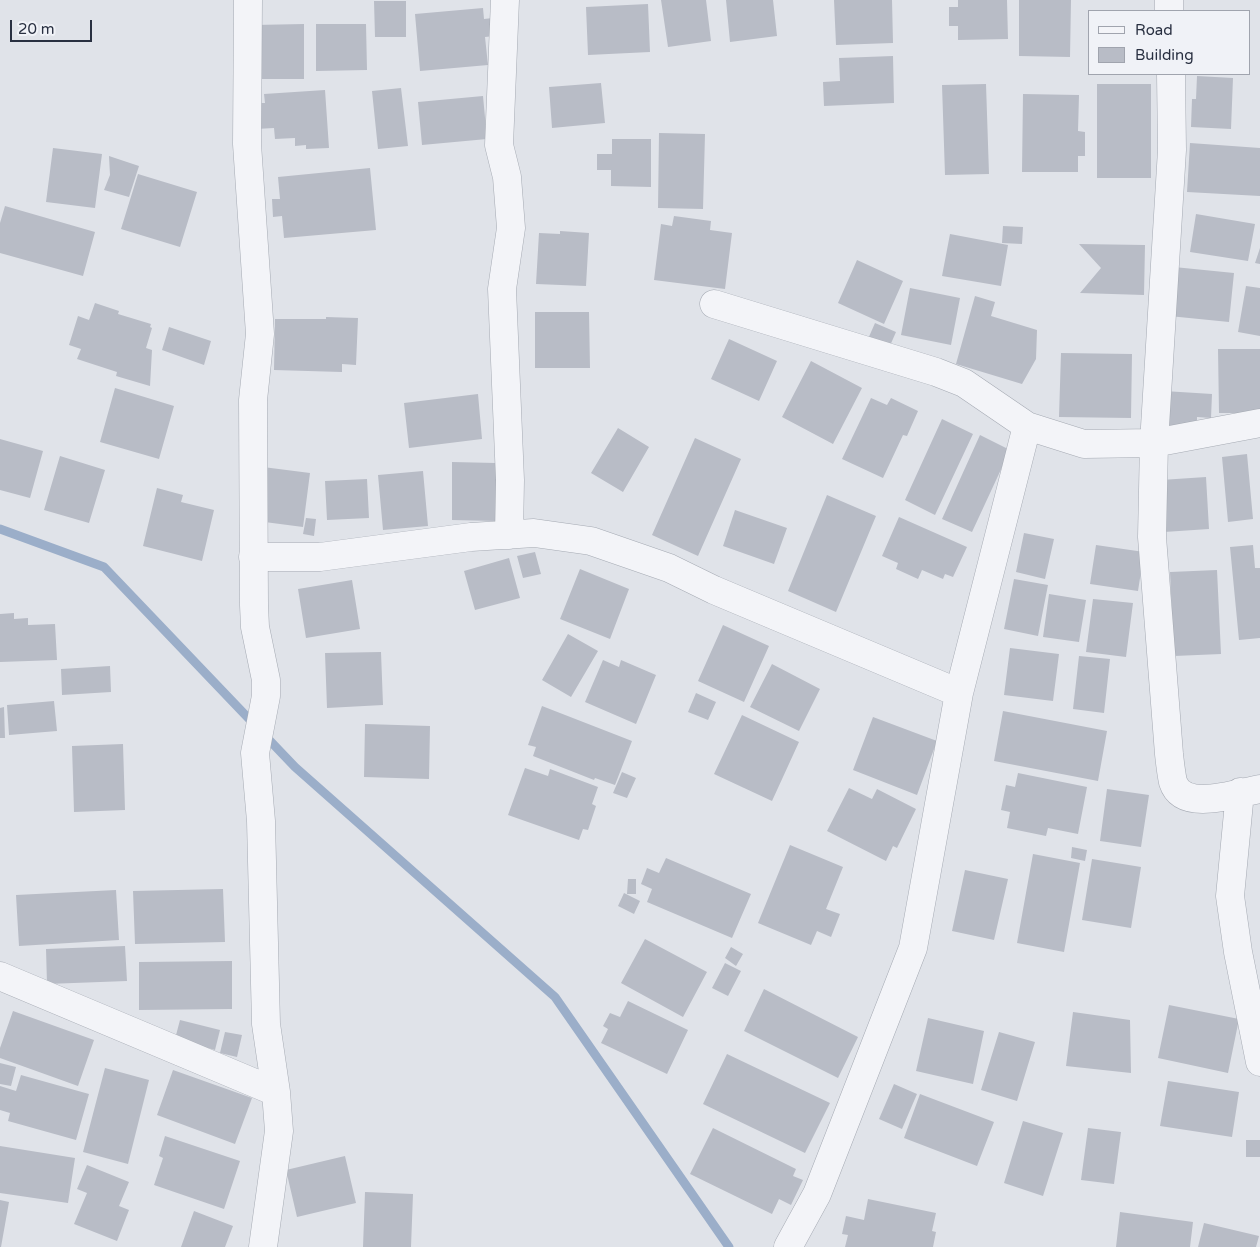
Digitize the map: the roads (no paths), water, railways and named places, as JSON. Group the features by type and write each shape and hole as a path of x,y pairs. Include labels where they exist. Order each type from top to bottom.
{"street":[{"path":"248,0 247,144 260,334 252,400 253,557 255,627 266,680 266,696 255,753 261,821 266,1024 276,1092 279,1130 263,1247"},
{"path":"505,0 499,145 507,177 511,228 502,289 510,480 509,535"},
{"path":"1171,75 1172,150 1154,443 1152,537 1169,754 1174,784 1185,796 1200,801 1250,791 1230,896 1238,952 1260,1062"},
{"path":"714,304 936,372 964,383 1027,426 1084,444 1154,443 1260,423"},
{"path":"788,1247 817,1194 913,948 958,693 1027,426"},
{"path":"253,557 320,557 470,537 534,533 591,541 669,568 714,590 958,693"},
{"path":"0,976 276,1092"}],"waterway":[{"path":"0,529 104,567 295,767 555,997 729,1247"}]}
